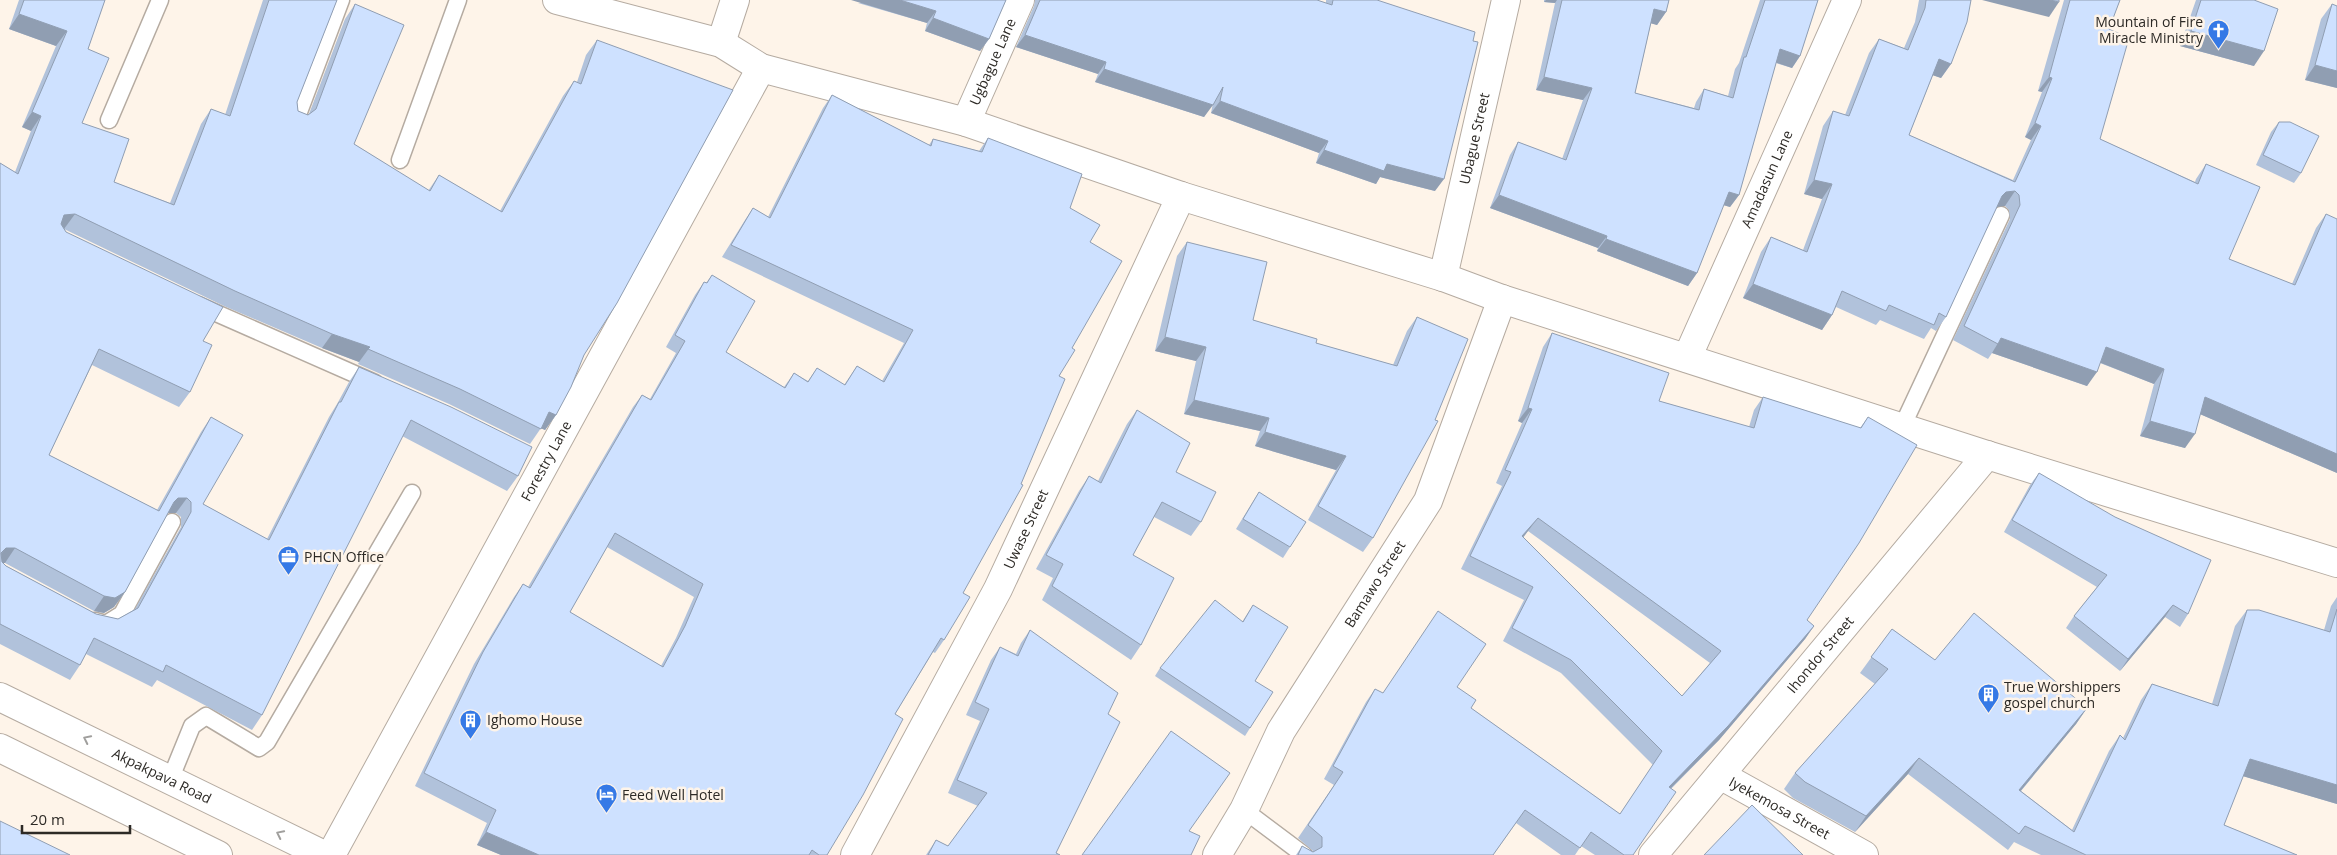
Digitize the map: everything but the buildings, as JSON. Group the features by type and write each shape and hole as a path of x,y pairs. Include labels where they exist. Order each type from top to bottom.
{"main road":[{"path":"721,43 735,0"},
{"name":"Ugbague Lane","path":"966,122 1020,0"},
{"name":"Ubague Street","path":"1443,276 1506,0"},
{"name":"Amadasun Lane","path":"1687,358 1847,0"},
{"path":"571,2 721,43 761,68 966,122 1182,196 1443,276 1502,299 1987,455 2337,563"},
{"name":"Forestry Lane","path":"331,855 538,459 761,68"},
{"name":"Uwase Street","path":"855,855 998,589 1182,196"},
{"name":"Bamawo Street","path":"1217,855 1244,810 1282,731 1428,501 1502,299"},
{"name":"Ihondor Street","path":"1653,855 1987,455"},
{"name":"Akpakpava Road","path":"0,697 324,855"},
{"path":"0,748 218,855"},
{"name":"Iyekemosa Street","path":"1720,775 1864,855"}],"lane":[{"path":"109,120 160,0"},
{"path":"296,120 341,0"},
{"path":"400,160 458,0"},
{"path":"1902,427 2001,216"},
{"path":"184,298 391,390"},
{"path":"170,780 192,726 206,716 259,748 267,742 412,493"},
{"path":"82,615 106,624 122,614 172,522"},
{"path":"1244,810 1304,855"}],"place":[{"name":"Mountain of Fire Miracle Ministry","path":"2219,49"},
{"name":"PHCN Office","path":"288,576"},
{"name":"True Worshippers gospel church","path":"1988,714"},
{"name":"Ighomo House","path":"471,739"},
{"name":"Feed Well Hotel","path":"606,814"}]}
